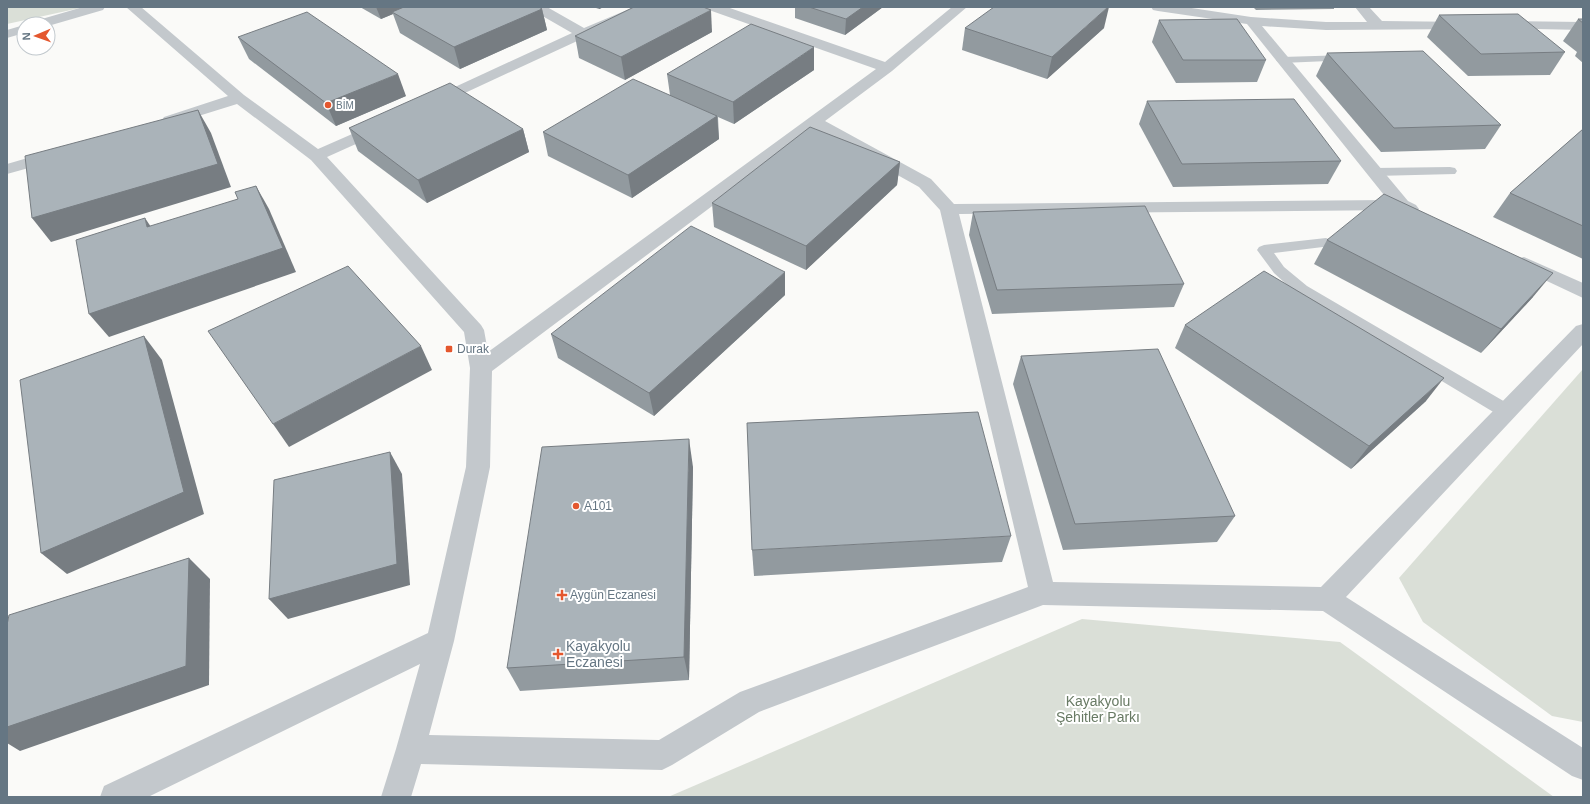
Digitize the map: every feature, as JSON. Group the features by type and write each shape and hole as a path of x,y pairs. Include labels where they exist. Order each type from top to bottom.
{"street":[{"path":"56,19 98,7"},
{"path":"133,7 239,98 317,156 474,330 481,368 478,467 440,641 396,797"},
{"path":"537,7 583,33"},
{"path":"418,110 583,33 646,7"},
{"path":"714,7 887,68"},
{"path":"481,368 887,68 960,7"},
{"path":"1158,7 1251,21 1326,26 1583,26"},
{"path":"1362,7 1378,25"},
{"path":"1251,21 1402,205 1423,215"},
{"path":"157,124 239,98"},
{"path":"317,156 396,120"},
{"path":"814,122 925,183 949,209 1043,593"},
{"path":"7,169 67,151"},
{"path":"949,209 1402,205"},
{"path":"1506,254 1583,291"},
{"path":"1327,599 1583,331"},
{"path":"411,748 662,755 750,702 1043,593 1327,599 1583,765"},
{"path":"115,797 440,641"}],"lane":[{"path":"1282,60 1362,57"},
{"path":"1375,172 1450,171"},
{"path":"1326,244 1264,250 1279,270 1302,290 1506,411"}],"green space":[{"path":"7,7 80,8 44,16 16,16 16,22 7,24"},
{"path":"1583,369 1583,722 1552,716 1423,622 1399,578"},
{"name":"Kayakyolu Şehitler Parkı","path":"1082,619 1340,642 1554,797 668,797"}],"building":[{"path":"404,7 539,7 542,9 454,47 392,12"},
{"path":"634,7 703,7 711,10 621,57 575,36"},
{"path":"809,7 863,7 846,19"},
{"path":"994,7 1108,7 1052,57 965,28"},
{"path":"307,12 398,74 326,103 238,37"},
{"path":"1518,14 1565,52 1481,54 1439,15"},
{"path":"1237,19 1266,60 1183,60 1159,20"},
{"path":"751,24 814,47 733,102 667,74"},
{"path":"1423,51 1501,125 1394,128 1327,53"},
{"path":"633,79 717,116 628,175 543,132"},
{"path":"450,83 523,129 418,180 349,128"},
{"path":"1294,99 1341,161 1182,164 1147,101"},
{"path":"198,110 218,164 32,218 25,156"},
{"path":"810,127 900,162 806,246 712,203"},
{"path":"1583,129 1583,226 1510,193"},
{"path":"256,186 283,248 89,314 76,240 145,218 147,227 238,199 235,192"},
{"path":"1384,194 1553,273 1501,329 1327,240"},
{"path":"1145,206 1184,284 997,290 973,212"},
{"path":"691,226 785,272 649,393 551,334"},
{"path":"348,266 421,346 273,424 208,331"},
{"path":"1264,271 1444,378 1369,446 1185,325"},
{"path":"144,336 184,492 41,553 20,380"},
{"path":"1158,349 1235,516 1075,524 1021,356"},
{"path":"978,412 1011,536 752,550 747,423"},
{"path":"689,439 684,657 507,668 542,447"},
{"path":"390,452 397,564 269,599 274,480"},
{"path":"189,558 186,666 7,727 7,625 9,615"}],"place":[{"name":"BİM","path":"328,105"},
{"name":"Durak","path":"449,349"},
{"name":"A101","path":"576,506"},
{"name":"Aygün Eczanesi","path":"562,595"},
{"name":"Kayakyolu Eczanesi","path":"558,654"}]}
